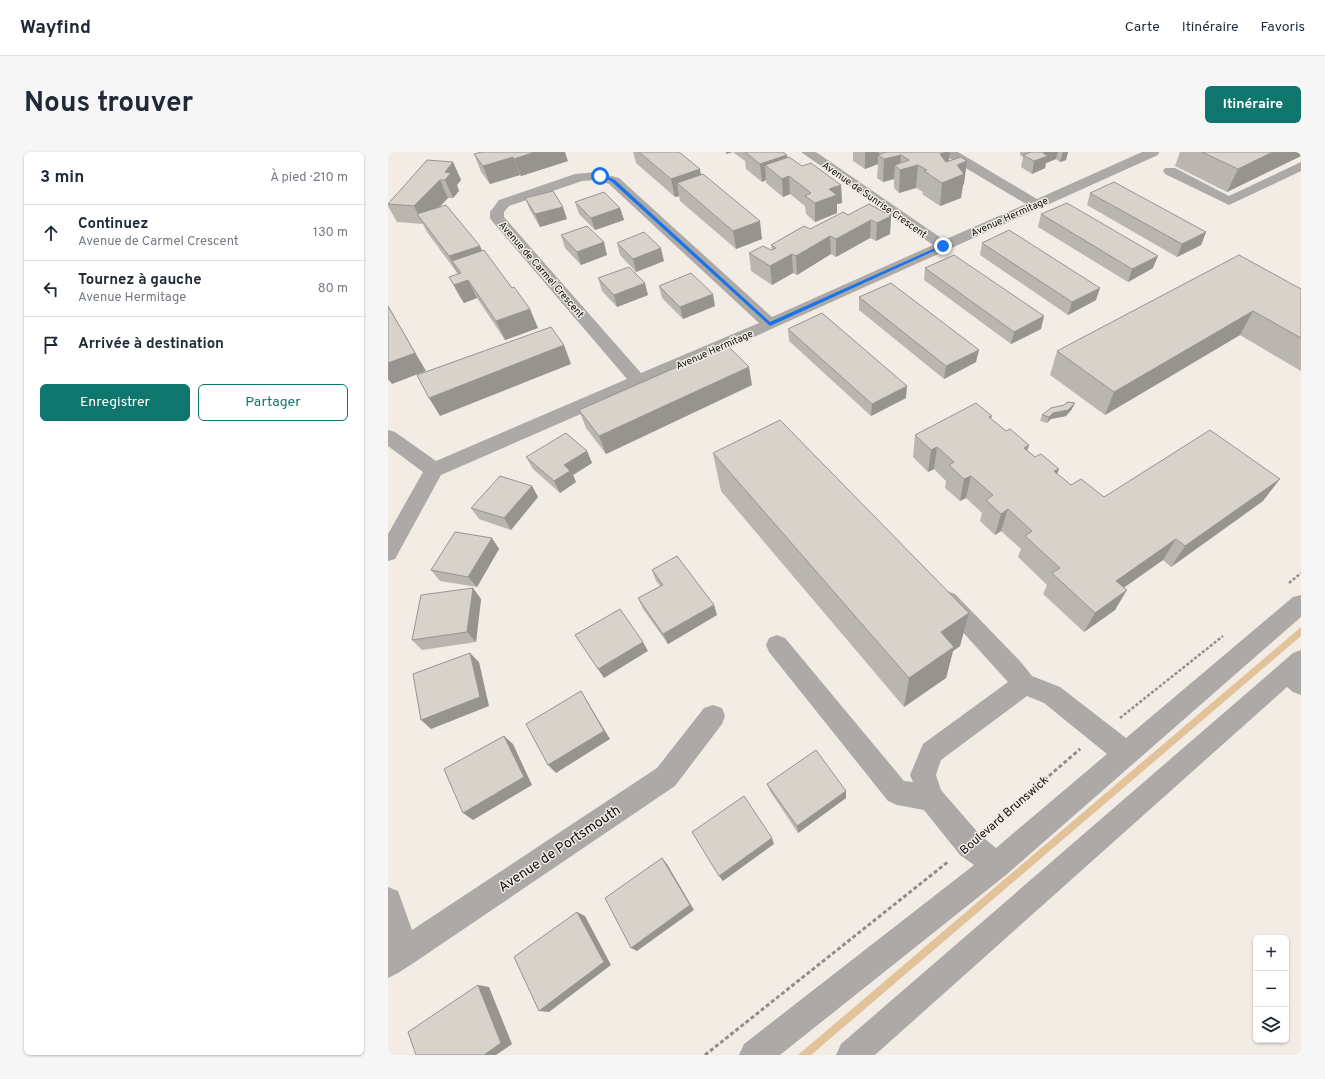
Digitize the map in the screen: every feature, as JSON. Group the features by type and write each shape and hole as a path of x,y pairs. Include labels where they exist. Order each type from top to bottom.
{"street":[{"name":"Avenue de Sunrise Crescent","path":"807,152 943,246"},
{"path":"949,152 1036,204"},
{"name":"Avenue Hermitage","path":"434,470 639,382 1153,152"},
{"path":"1170,171 1229,200 1301,166"},
{"name":"Avenue de Carmel Crescent","path":"639,382 498,218 497,212 504,203 580,177 591,176 608,178 614,181 770,324"},
{"path":"388,437 434,470 388,553"},
{"path":"936,589 1012,668 1024,684 1052,695 1102,733 1126,754"},
{"path":"755,1055 996,865 1301,604"},
{"path":"777,645 897,792 930,798"},
{"path":"852,1055 1296,672"},
{"path":"996,865 970,845 930,798 923,775 932,752 1024,684"},
{"name":"Avenue de Portsmouth","path":"396,958 666,776 713,716"},
{"path":"388,901 396,958"}],"path":[{"path":"1283,588 1301,573"},
{"name":"Boulevard Brunswick","path":"705,1055 970,845 1072,756 1227,632"}],"shaded area":[{"path":"1301,627 1301,636 811,1055 798,1055"}],"building":[{"path":"482,152 535,152 514,159 513,157 483,166 474,154"},
{"path":"639,152 679,152 700,169 671,179"},
{"path":"745,152 783,152 787,155 760,164"},
{"path":"886,152 947,152 940,154 946,162 961,157 967,161 957,165 964,174 942,183 924,171 927,170 918,165 900,170 895,165 909,160 901,155 884,159 878,155"},
{"path":"1031,152 1046,152 1043,153 1048,156 1034,161 1023,155"},
{"path":"1202,152 1273,152 1238,169"},
{"path":"789,157 802,166 811,163 841,185 829,189 837,195 815,203 805,196 811,193 789,176 782,179 765,165"},
{"path":"427,160 453,162 445,172 451,173 445,180 440,180 414,206 388,204"},
{"path":"703,174 760,221 733,231 677,183"},
{"path":"1114,182 1206,232 1182,244 1090,193"},
{"path":"553,191 563,207 535,214 525,198"},
{"path":"604,192 620,208 591,218 575,202"},
{"path":"1067,203 1158,256 1132,269 1041,214"},
{"path":"869,204 891,216 877,223 871,220 836,239 830,236 796,256 792,254 770,266 749,253 763,246 771,250 776,248 771,245 804,226 810,229 843,212 848,215"},
{"path":"446,205 480,246 449,256 417,214"},
{"path":"587,226 604,242 577,252 561,235"},
{"path":"1009,230 1100,288 1072,302 982,243"},
{"path":"644,232 661,248 633,259 617,243"},
{"path":"484,250 512,288 514,287 530,309 496,321 468,280 454,285 449,277 461,273 452,261"},
{"path":"954,255 1044,316 1014,332 925,268"},
{"path":"1239,255 1301,289 1301,338 1253,311 1114,392 1057,351"},
{"path":"629,267 645,283 614,295 598,278"},
{"path":"691,273 713,294 680,307 659,286"},
{"path":"891,283 979,350 946,366 859,297"},
{"path":"388,306 415,353 388,363"},
{"path":"822,313 907,386 872,404 788,329"},
{"path":"551,327 564,345 429,398 417,375"},
{"path":"727,345 749,367 599,436 579,410"},
{"path":"1067,402 1075,403 1068,410 1053,413 1049,417 1042,415 1051,408 1064,405"},
{"path":"976,403 992,416 989,417 1006,431 1010,429 1029,445 1024,448 1035,457 1041,454 1059,469 1054,471 1071,485 1081,479 1104,497 1210,430 1280,479 1185,546 1176,539 1116,581 1127,590 1095,613 1052,573 1060,568 1025,536 1032,531 1008,509 1001,514 986,500 993,495 971,476 964,479 949,465 954,462 937,447 931,450 915,435"},
{"path":"780,420 969,613 941,632 954,647 909,678 713,453"},
{"path":"566,433 587,451 564,465 570,471 554,481 526,457"},
{"path":"500,476 532,486 504,518 471,508"},
{"path":"455,532 492,538 468,577 431,570"},
{"path":"677,556 714,605 663,634 638,598 663,585 652,570"},
{"path":"473,588 467,632 412,640 421,595"},
{"path":"620,609 643,642 598,669 575,635"},
{"path":"470,653 480,697 421,720 413,674"},
{"path":"581,691 604,731 548,765 526,724"},
{"path":"504,736 524,777 463,813 444,769"},
{"path":"816,750 846,791 797,826 767,784"},
{"path":"744,796 772,838 719,876 692,832"},
{"path":"662,858 690,905 631,948 605,898"},
{"path":"577,912 604,962 539,1011 514,957"},
{"path":"478,985 501,1043 484,1055 416,1055 408,1032"}],"route":[{"path":"600,176 614,181 770,324 943,246"}]}
